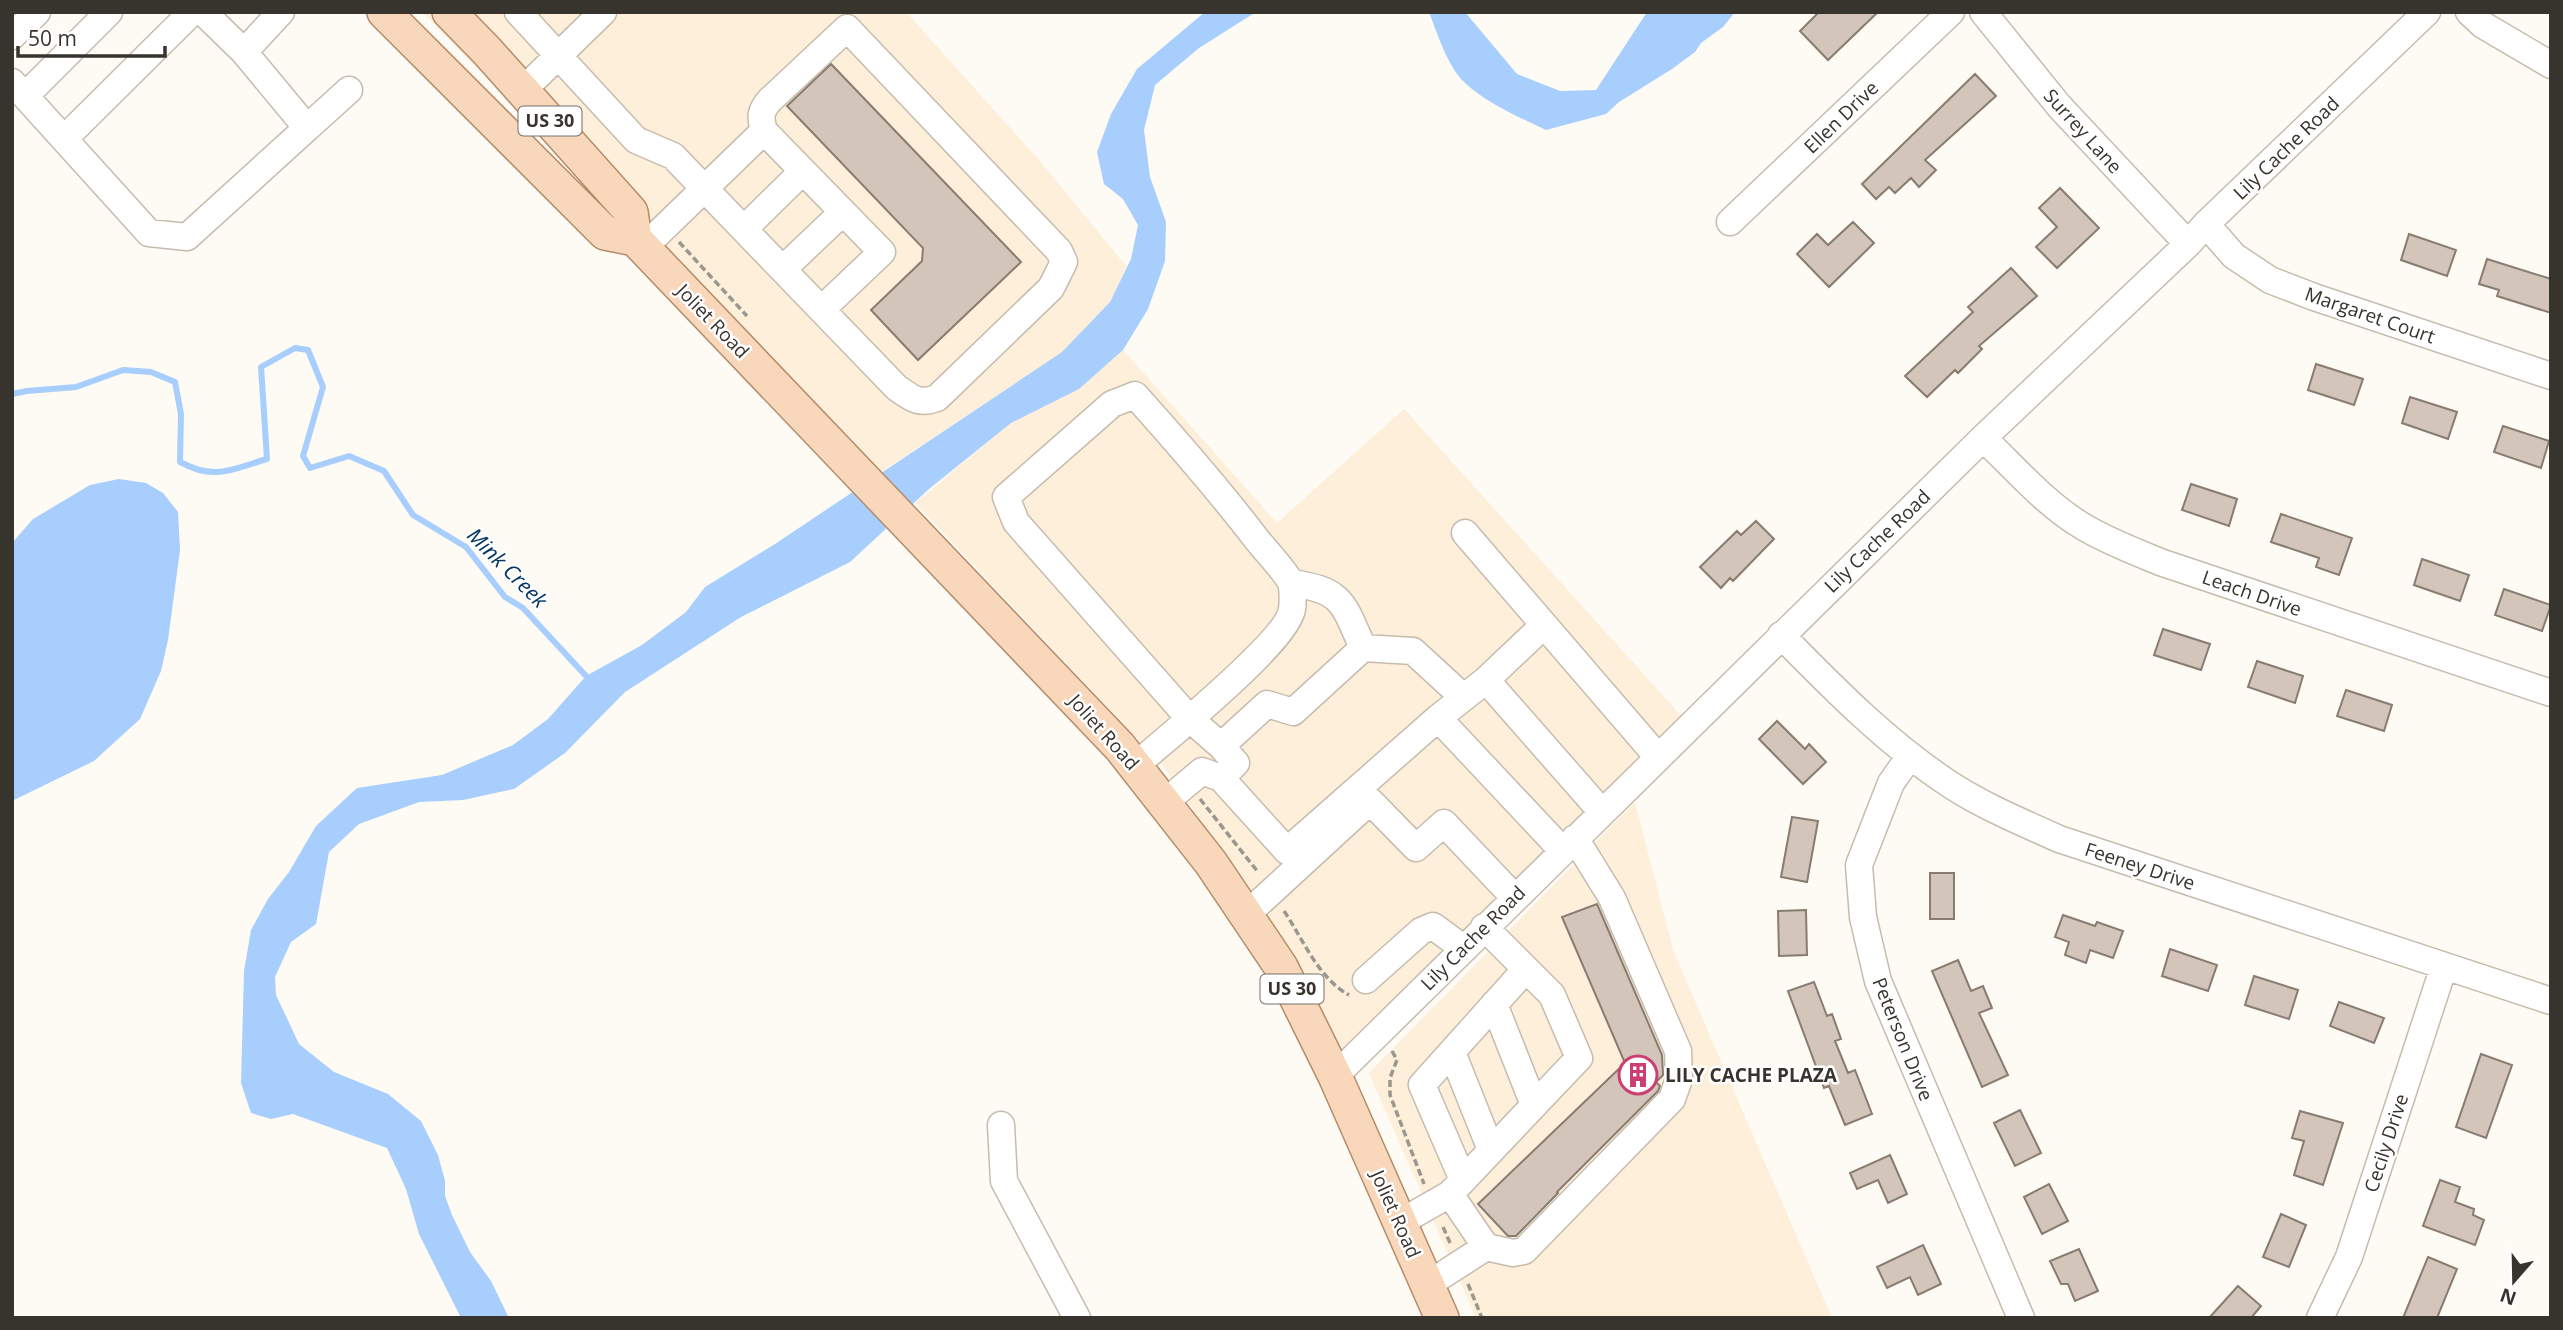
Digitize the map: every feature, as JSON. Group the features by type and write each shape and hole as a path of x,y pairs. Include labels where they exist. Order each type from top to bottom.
{"main road":[{"name":"US 30","path":"384,12 605,233 639,244"},
{"name":"Joliet Road","path":"449,12 631,212 639,244 1120,747 1211,863 1281,967 1335,1076 1441,1318"}],"street":[{"path":"12,36 37,12"},
{"path":"109,12 19,89 149,233 187,237 349,90"},
{"path":"64,139 192,12"},
{"path":"203,12 244,52 307,128"},
{"path":"244,52 281,12"},
{"path":"518,12 636,140 673,156 706,187 897,388 914,399 925,402 937,398 1051,288 1065,262 1059,251 847,28 762,110 761,119 764,131 882,252 822,309"},
{"name":"Ellen Drive","path":"1730,222 1951,12"},
{"name":"Surrey Lane","path":"1983,12 2059,106 2188,244"},
{"name":"Lily Cache Road","path":"1335,1076 1601,811 1983,438 2427,12"},
{"path":"2469,12 2483,25 2551,65"},
{"path":"522,91 559,55 594,15"},
{"path":"639,244 706,187 764,131"},
{"path":"745,228 803,171"},
{"path":"784,268 843,212"},
{"name":"Margaret Court","path":"2206,224 2234,256 2270,280 2551,376"},
{"path":"1135,766 1189,718 1235,678 1273,641 1292,612 1291,583 1212,481 1135,395 1112,404 1006,497 1016,522 1189,718 1221,746 1236,764 1221,778"},
{"name":"Leach Drive","path":"1983,438 2055,506 2082,526 2119,545 2163,563 2551,694"},
{"path":"1465,533 1657,757"},
{"path":"1291,583 1314,586 1335,595 1349,615 1363,648"},
{"path":"1164,803 1202,771 1221,778 1287,851 1438,718 1486,680 1545,625"},
{"name":"Feeney Drive","path":"1781,635 1822,677 1910,756 1955,788 2007,816 2059,839 2551,1001"},
{"path":"1221,746 1267,704 1293,712 1363,648 1413,651 1463,697"},
{"path":"1486,680 1601,811"},
{"path":"1427,1285 1486,1247 1513,1253 1524,1251 1672,1099 1679,1079 1678,1051 1612,898 1568,844 1438,718"},
{"name":"Peterson Drive","path":"1910,756 1891,783 1859,864 1863,917 1878,981 2021,1318"},
{"path":"1246,915 1370,801 1416,848 1444,823 1514,897"},
{"path":"1366,980 1421,932 1433,926 1463,948"},
{"path":"1399,1223 1456,1186 1579,1058 1552,995 1484,927"},
{"name":"Cecily Drive","path":"2320,1318 2349,1257 2444,966"},
{"path":"1486,1247 1456,1186 1422,1085 1526,969"},
{"path":"1494,1004 1534,1105"},
{"path":"1452,1052 1491,1150"},
{"path":"1000,1125 1004,1181 1077,1318"}],"shaded area":[{"path":"422,12 906,12 1039,160 1127,267 1110,302 1062,352 878,474"},
{"path":"1123,350 1277,523 1404,409 1685,720 1344,1052 1261,908 1163,766 915,503 1011,423 1079,389"},
{"path":"1635,802 1673,950 1832,1318 1476,1318 1369,1073"}],"water":[{"path":"1205,12 1256,12 1199,48 1155,85 1144,130 1150,177 1166,222 1165,261 1148,309 1123,350 1079,389 1011,423 929,489 850,562 741,617 625,692 565,753 514,789 463,800 419,802 359,824 329,852 316,924 291,942 275,977 276,995 299,1044 334,1072 388,1094 421,1121 438,1155 445,1181 445,1196 452,1215 470,1252 491,1281 509,1318 461,1318 419,1234 406,1189 387,1148 293,1114 271,1119 251,1113 241,1083 244,971 251,930 268,899 289,872 316,826 357,788 442,775 513,745 548,719 586,676 642,645 686,612 705,587 775,544 1062,352 1110,302 1131,259 1138,225 1123,199 1104,184 1097,152 1111,114 1137,69"},
{"path":"1429,12 1465,12 1517,74 1560,91 1596,90 1647,12 1735,12 1723,27 1701,43 1695,52 1619,102 1606,114 1546,130 1491,102 1462,80 1447,57"},
{"path":"119,479 146,483 163,493 178,512 180,550 168,640 161,671 140,719 94,761 12,801 12,543 33,519 90,485"}],"building":[{"path":"1819,12 1878,12 1828,60 1800,31"},
{"path":"831,64 1021,262 918,360 871,310 922,261 923,248 787,106"},
{"path":"1975,74 1996,96 1925,160 1936,170 1919,187 1911,178 1895,193 1889,187 1876,199 1862,184"},
{"path":"2060,188 2099,228 2057,268 2036,247 2057,227 2039,208"},
{"path":"1853,222 1874,243 1829,287 1797,254 1817,234 1828,245"},
{"path":"2409,234 2456,250 2447,276 2401,260"},
{"path":"2487,259 2551,279 2551,313 2497,296 2499,290 2479,284"},
{"path":"2011,268 2037,296 1979,346 1982,349 1958,373 1955,370 1927,397 1905,376 1973,312 1968,307"},
{"path":"2316,364 2363,379 2354,405 2308,390"},
{"path":"2410,397 2457,412 2448,439 2402,423"},
{"path":"2503,426 2549,441 2541,468 2494,452"},
{"path":"2191,484 2237,499 2229,526 2182,510"},
{"path":"2281,514 2352,538 2339,575 2316,567 2319,558 2271,542"},
{"path":"1756,521 1774,539 1733,581 1730,578 1721,588 1700,567 1737,531 1741,535"},
{"path":"2422,559 2469,575 2460,601 2414,585"},
{"path":"2504,589 2551,605 2542,631 2495,615"},
{"path":"2163,629 2210,644 2201,670 2154,655"},
{"path":"2257,661 2303,676 2295,703 2248,687"},
{"path":"2346,690 2392,705 2384,731 2337,716"},
{"path":"1777,721 1805,749 1809,744 1826,762 1803,784 1759,739"},
{"path":"1792,817 1818,821 1807,882 1781,877"},
{"path":"1930,873 1954,873 1954,919 1930,919"},
{"name":"LILY CACHE PLAZA","path":"1597,904 1662,1055 1663,1075 1656,1082 1660,1086 1658,1091 1516,1236 1508,1236 1478,1204 1625,1063 1562,917"},
{"path":"1806,910 1807,955 1779,956 1778,911"},
{"path":"2063,915 2095,926 2097,922 2123,931 2113,958 2090,950 2086,963 2065,955 2069,942 2055,937"},
{"path":"2170,949 2217,965 2208,991 2162,976"},
{"path":"1958,960 1971,991 1983,986 1992,1008 1979,1013 2008,1075 1982,1087 1932,971"},
{"path":"2254,976 2298,990 2289,1019 2245,1005"},
{"path":"1814,982 1827,1016 1832,1014 1841,1039 1835,1041 1848,1073 1855,1070 1872,1114 1845,1125 1829,1086 1824,1088 1788,991"},
{"path":"2339,1002 2384,1018 2374,1043 2330,1026"},
{"path":"2481,1054 2512,1065 2486,1138 2456,1127"},
{"path":"2020,1110 2041,1153 2015,1166 1994,1123"},
{"path":"2300,1111 2343,1123 2323,1185 2294,1175 2304,1141 2292,1138"},
{"path":"1890,1155 1907,1194 1888,1203 1878,1180 1857,1189 1850,1173"},
{"path":"2440,1180 2460,1187 2455,1202 2474,1209 2473,1215 2484,1220 2475,1245 2423,1226"},
{"path":"2049,1184 2068,1221 2042,1234 2024,1197"},
{"path":"2281,1214 2306,1225 2289,1267 2263,1257"},
{"path":"1923,1245 1941,1284 1918,1295 1910,1277 1887,1288 1877,1267"},
{"path":"2079,1249 2098,1291 2075,1301 2068,1284 2061,1284 2050,1261"},
{"path":"2428,1257 2457,1269 2437,1318 2403,1318"},
{"path":"2238,1286 2261,1306 2251,1318 2209,1318"}],"waterway":[{"name":"Mink Creek","path":"12,394 76,387 123,370 151,372 175,382 181,414 180,462 203,471 224,471 267,459 261,367 295,348 308,350 323,387 303,456 310,468 349,456 384,471 413,515 466,547 505,597 523,608 586,676"}],"place":[{"name":"LILY CACHE PLAZA","path":"1638,1075"}]}
